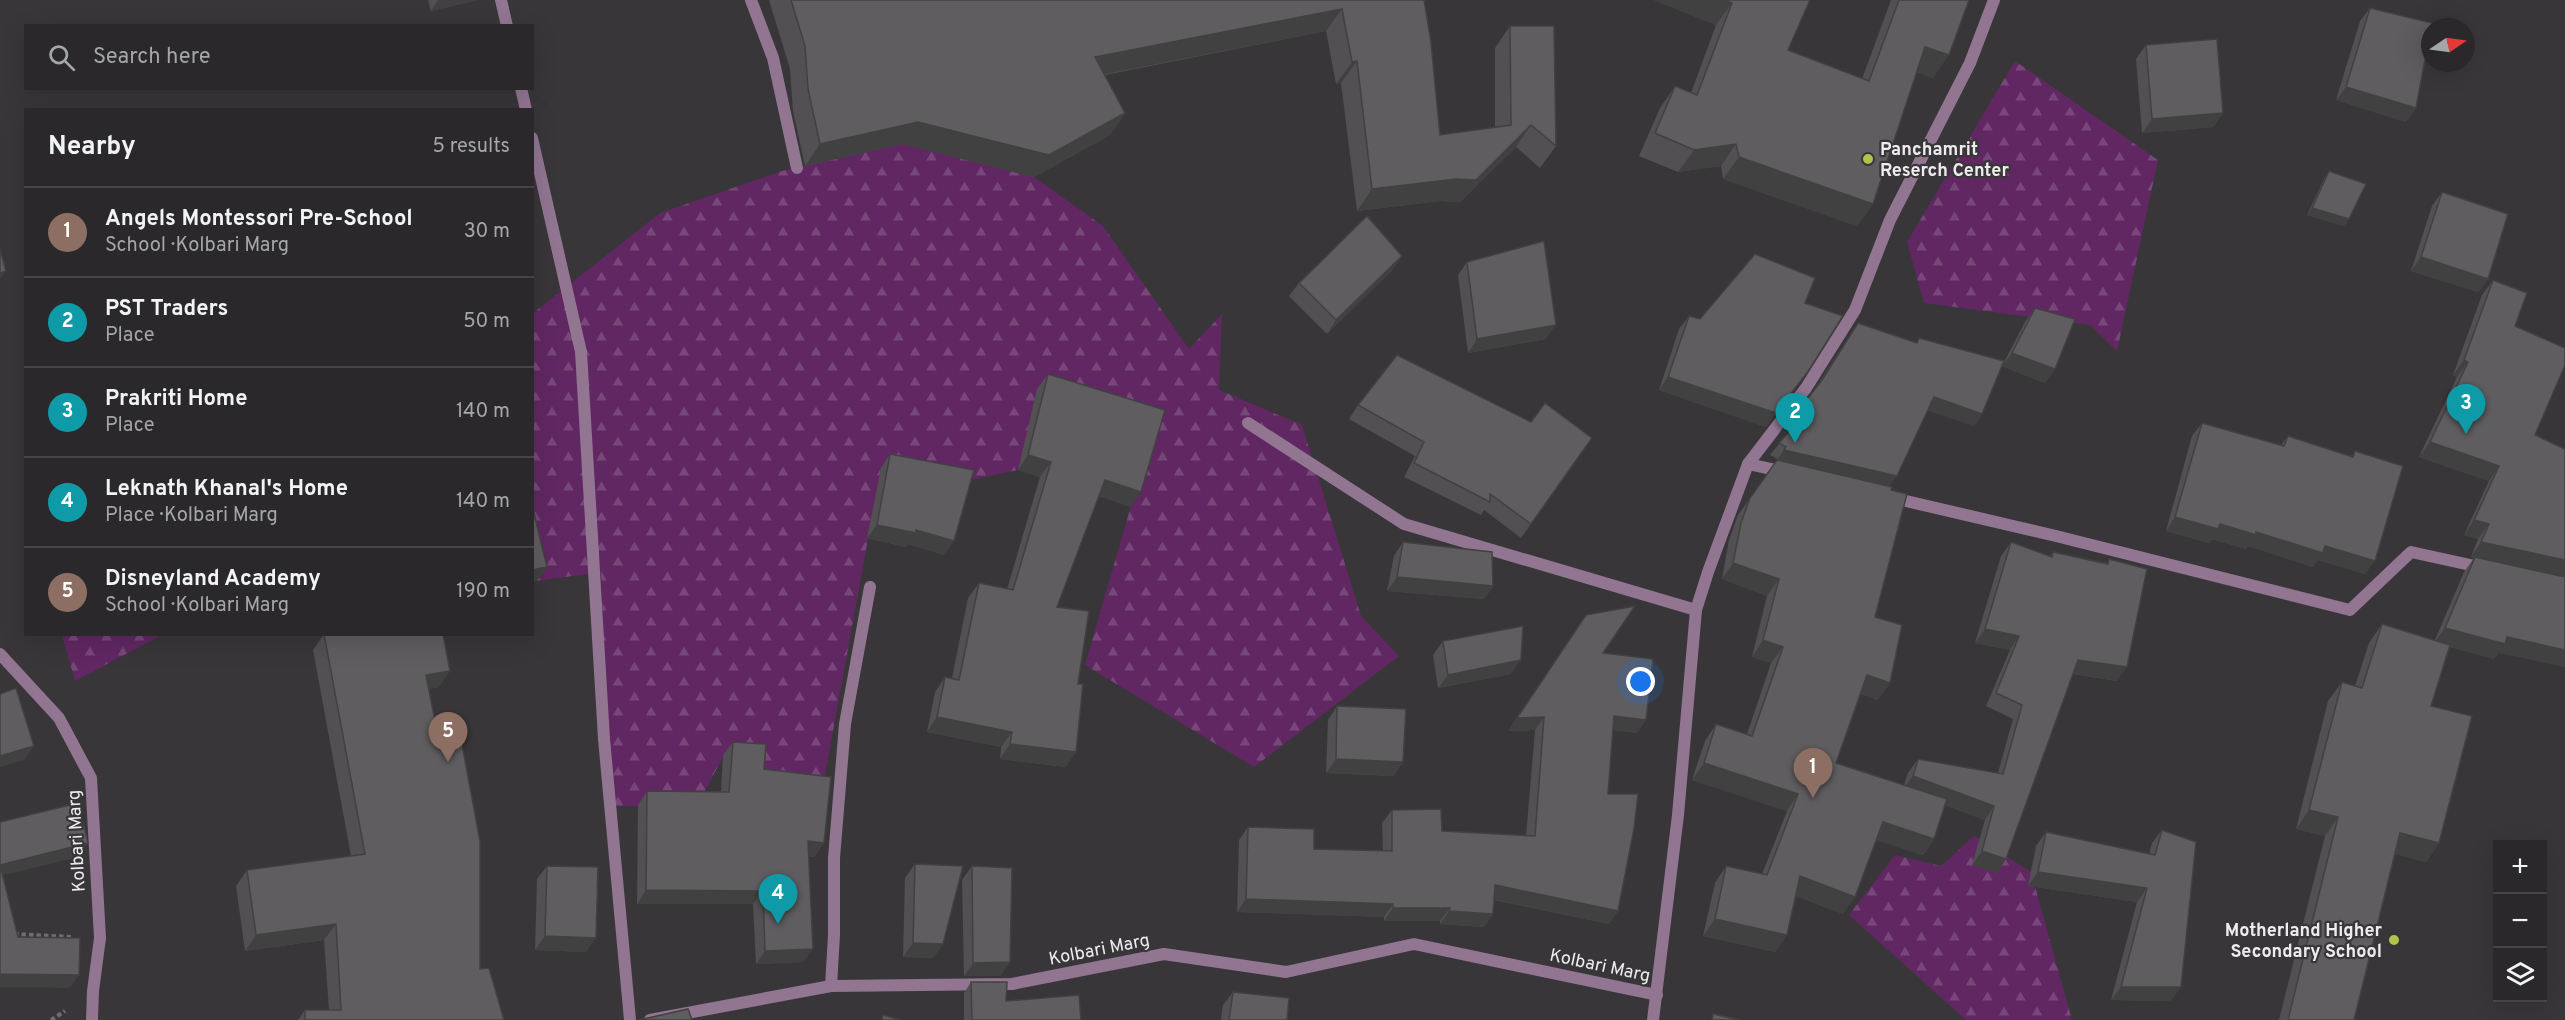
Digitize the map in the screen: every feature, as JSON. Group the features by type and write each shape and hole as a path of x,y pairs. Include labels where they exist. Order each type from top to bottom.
{"street":[{"path":"501,0 507,24"},
{"path":"751,0 773,58 797,168"},
{"path":"1653,1020 1678,815 1696,610 1748,464 1806,388 1855,310 1890,220 1970,63 1994,0"},
{"path":"521,90 526,108"},
{"path":"534,147 581,352 604,739 630,1020"},
{"path":"1248,423 1404,524 1696,610"},
{"path":"1748,464 1794,474"},
{"path":"1874,493 2350,610 2411,552 2499,571"},
{"path":"831,986 834,935 834,858 845,724 870,587"},
{"name":"Kolbari Marg","path":"0,654 59,718 91,778 100,939 92,1020"},
{"name":"Kolbari Marg","path":"650,1020 831,986 1012,984 1164,954 1286,972 1414,944 1657,995"}],"path":[{"path":"11,934 100,939"}],"green space":[{"path":"2015,61 2158,160 2117,351 2090,325 1924,303 1907,242"},
{"path":"903,144 1034,177 1103,226 1189,349 1222,314 1219,390 1302,425 1361,616 1399,656 1254,767 1085,665 1154,426 1018,470 965,481 881,468 822,791 724,755 697,806 610,806 601,572 537,581 534,566 534,312 660,213 785,170"},
{"path":"63,636 160,636 75,681"},
{"path":"1974,836 2031,872 2072,1020 1966,1020 1849,915 1895,855 1941,866"}],"building":[{"path":"791,0 1424,0 1431,42 1440,135 1511,125 1510,26 1554,26 1556,146 1531,125 1476,180 1456,179 1372,189 1357,61 1352,62 1342,9 1095,57 1125,113 1049,155 918,122 820,144 808,89 805,46"},
{"path":"1724,0 1810,0 1788,50 1869,81 1899,0 1969,0 1949,55 1925,47 1873,204 1739,157 1736,144 1694,150 1655,133 1675,86 1697,95 1732,3"},
{"path":"2370,8 2421,20 2423,72 2416,108 2346,87"},
{"path":"2217,39 2223,113 2152,119 2146,45"},
{"path":"2329,171 2366,184 2349,219 2312,208"},
{"path":"2442,192 2508,214 2488,279 2421,257"},
{"path":"1367,216 1402,256 1336,320 1299,283"},
{"path":"1544,241 1556,325 1477,339 1467,262"},
{"path":"0,249 6,271 0,273"},
{"path":"1755,254 1815,278 1805,303 1843,316 1809,370 1776,413 1668,377 1689,316 1700,319"},
{"path":"2493,280 2527,293 2515,326 2565,348 2565,365 2535,435 2565,449 2565,560 2481,542 2489,524 2474,520 2499,466 2430,442 2468,362 2464,360"},
{"path":"2035,308 2075,319 2055,369 2012,353"},
{"path":"1858,323 1917,343 1919,338 2004,361 1982,414 1934,397 1897,476 1784,450 1786,447 1779,443 1797,422 1791,420 1822,380"},
{"path":"1397,355 1531,422 1545,403 1592,438 1531,524 1490,494 1490,502 1414,463 1424,442 1358,405"},
{"path":"1048,374 1165,410 1141,492 1105,480 1057,607 1089,611 1078,684 1083,684 1076,752 1010,744 1012,732 937,717 945,677 959,680 979,583 1013,590 1051,462 1028,455"},
{"path":"2202,423 2284,446 2288,436 2353,457 2355,451 2403,466 2375,561 2325,546 2323,553 2256,532 2256,535 2220,524 2218,529 2175,517"},
{"path":"890,454 974,470 954,541 916,530 916,533 877,525"},
{"path":"1777,460 1892,487 1891,490 1907,494 1875,617 1902,625 1890,683 1867,675 1836,763 1947,799 1934,839 1883,822 1855,897 1800,876 1787,935 1715,919 1726,866 1767,875 1798,794 1704,763 1716,724 1752,736 1783,647 1763,640 1779,579 1733,563 1741,523 1750,498"},
{"path":"534,513 547,567 534,570"},
{"path":"1403,542 1492,552 1493,586 1397,577"},
{"path":"2011,542 2052,557 2053,552 2108,564 2109,559 2147,569 2127,667 2078,660 2006,859 1982,851 1994,806 1913,776 1918,759 2003,774 2022,705 1996,693 2019,636 1985,629"},
{"path":"2475,557 2565,577 2565,650 2507,637 2505,644 2445,628"},
{"path":"1635,606 1603,653 1653,659 1646,720 1614,716 1608,794 1638,794 1634,829 1618,911 1495,885 1493,914 1449,911 1450,908 1393,908 1393,904 1246,899 1248,827 1314,829 1314,849 1392,851 1392,810 1441,809 1442,831 1535,836 1544,717 1517,718 1586,615"},
{"path":"2382,624 2450,645 2431,706 2472,716 2439,843 2400,833 2354,1020 2288,1020 2338,817 2309,810 2342,682 2362,688"},
{"path":"1523,626 1521,660 1448,675 1443,641"},
{"path":"324,636 443,636 450,671 426,675 439,741 461,739 480,841 480,969 489,968 504,1020 305,1020 305,1010 341,1010 336,924 256,935 247,870 365,854"},
{"path":"16,688 34,746 0,756 0,694"},
{"path":"1337,706 1406,709 1403,762 1336,759"},
{"path":"733,742 766,744 764,769 831,777 824,843 808,841 813,949 765,951 763,891 646,890 647,791 729,792"},
{"path":"78,803 88,843 0,865 0,822"},
{"path":"2162,830 2196,842 2181,987 2121,987 2147,888 2038,872 2046,832 2155,855"},
{"path":"915,864 963,866 943,944 913,943"},
{"path":"0,865 18,937 80,938 79,975 0,974"},
{"path":"547,866 598,867 596,938 545,936"},
{"path":"972,866 1012,868 1010,962 973,963"},
{"path":"971,982 1007,982 1006,1001 1079,995 1081,1020 972,1020"},
{"path":"1233,992 1289,998 1287,1020 1229,1020"},
{"path":"688,1009 692,1020 639,1020"},
{"path":"1713,1014 1740,1020 1712,1020"},
{"path":"883,1015 901,1020 882,1020"}],"place":[{"name":"Panchamrit Reserch Center","path":"1868,159"},
{"name":"Prakriti Home","path":"2466,434"},
{"name":"PST Traders","path":"1795,443"},
{"name":"Disneyland Academy","path":"448,762"},
{"name":"Angels Montessori Pre-School","path":"1813,798"},
{"name":"Leknath Khanal's Home","path":"778,924"},
{"name":"Motherland Higher Secondary School","path":"2394,940"}]}
